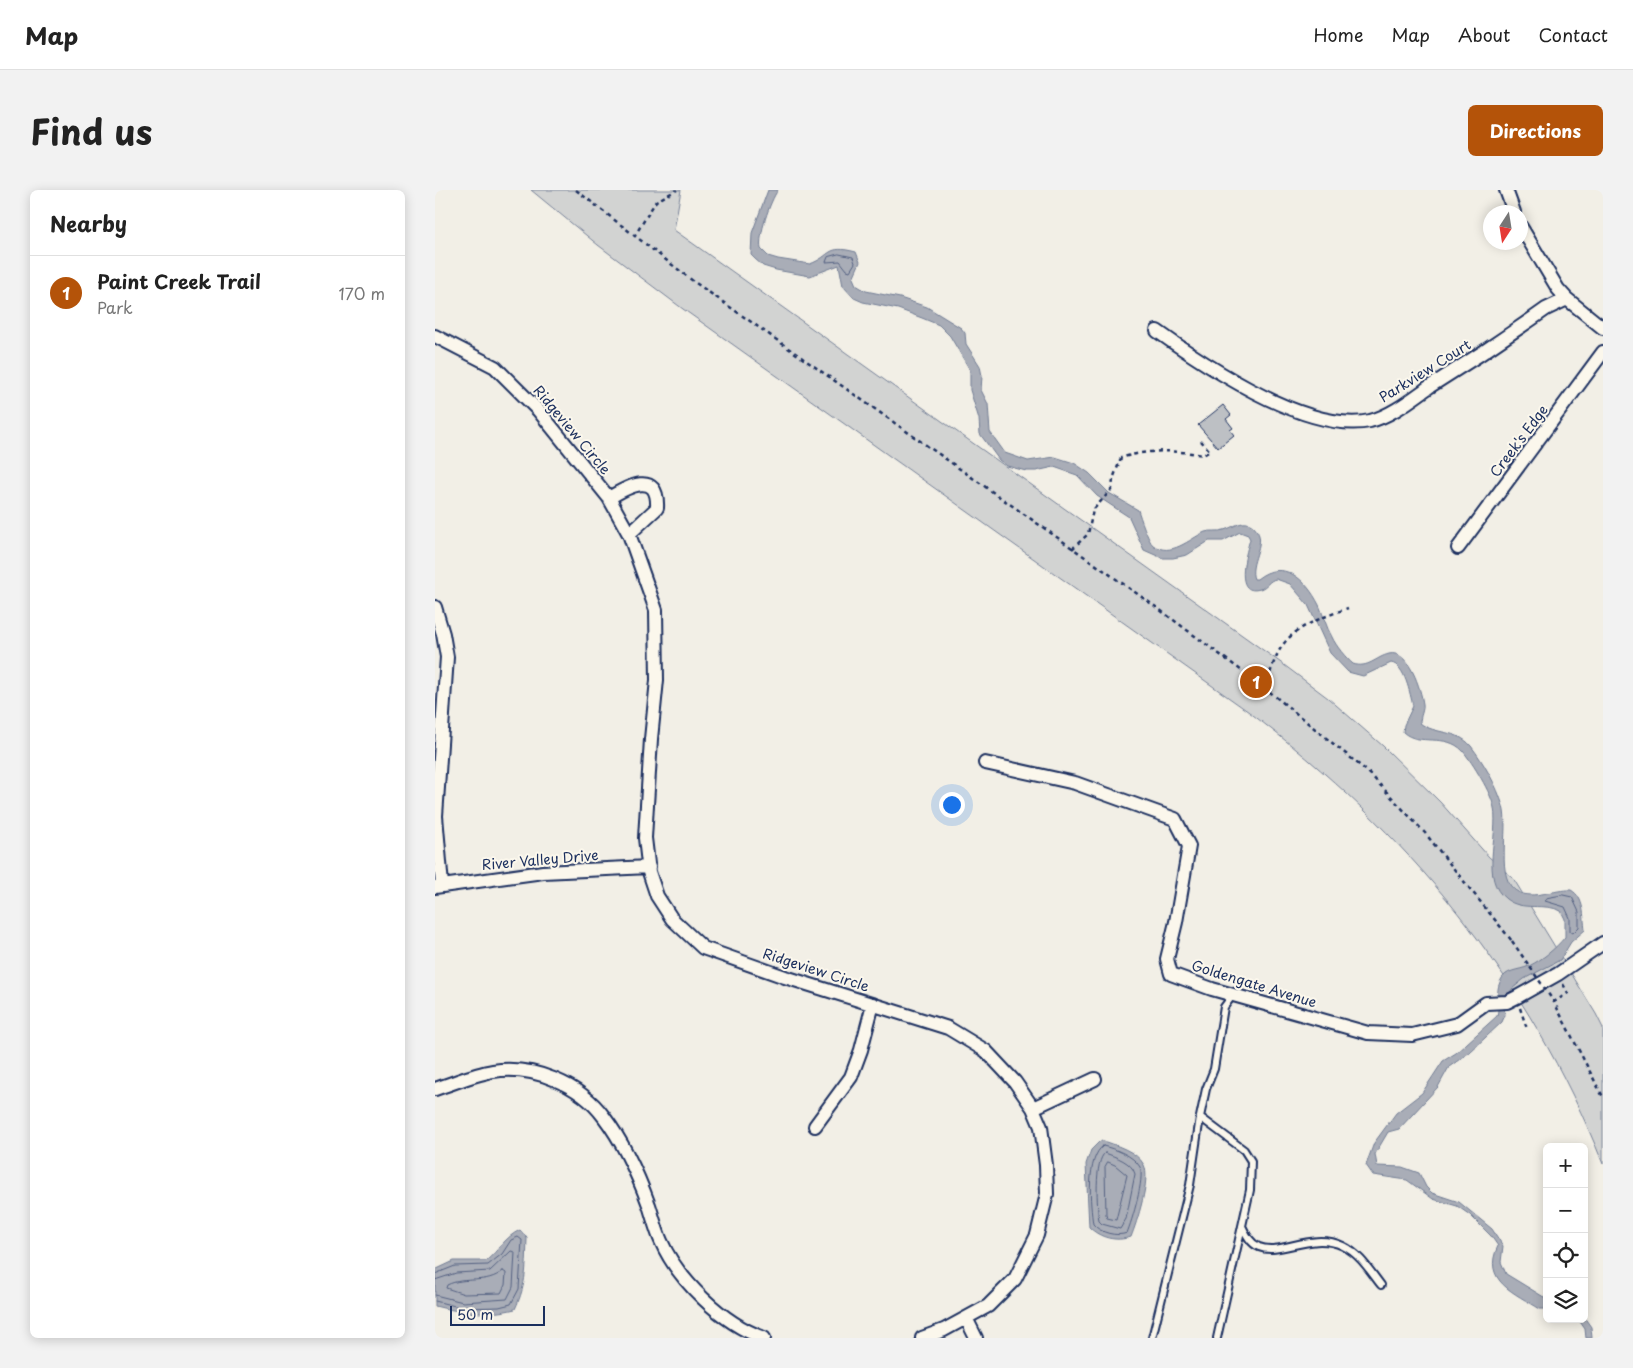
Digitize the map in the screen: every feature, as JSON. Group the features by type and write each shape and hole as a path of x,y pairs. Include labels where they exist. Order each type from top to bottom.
{"street":[{"path":"1506,190 1511,205"},
{"path":"1528,239 1558,289 1567,299 1603,328"},
{"name":"Parkview Court","path":"1157,331 1223,375 1263,397 1336,421 1370,420 1401,406 1546,309 1567,299"},
{"name":"Ridgeview Circle","path":"435,336 495,367 538,410 609,498 629,534 656,610 657,680 651,739 645,838 649,867 657,896 672,919 703,948 785,977 948,1028 985,1051 1015,1082 1033,1108 1041,1127 1046,1165 1047,1194 1037,1235 1015,1278 989,1306 944,1330 921,1338"},
{"name":"Creek's Edge","path":"1458,548 1603,352"},
{"path":"609,498 633,484 644,484 653,489 657,498 657,508 649,518 629,534"},
{"path":"435,607 447,657 440,703 436,816 438,886"},
{"name":"Goldengate Avenue","path":"985,763 1075,783 1175,819 1189,846 1176,922 1167,959 1171,974 1234,994 1368,1033 1412,1035 1457,1024 1486,1003 1507,1002 1558,974 1603,943"},
{"name":"River Valley Drive","path":"438,886 543,872 649,867"},
{"path":"815,1126 851,1077 873,1004"},
{"path":"435,1089 493,1071 522,1070 555,1078 586,1099 604,1116 622,1144 649,1204 661,1242 678,1268 700,1295 730,1321 764,1338"},
{"path":"1033,1108 1095,1079"},
{"path":"966,1318 976,1338"}],"lane":[{"path":"1152,1338 1190,1185 1200,1117 1206,1089 1214,1069 1224,1007 1234,994"},
{"path":"1200,1117 1244,1150 1251,1162 1250,1190 1217,1338"},
{"path":"1242,1226 1251,1241 1259,1247 1270,1249 1315,1240 1343,1246 1358,1256 1381,1285"}],"path":[{"path":"576,190 635,237 923,446 1072,549 1265,688 1368,772 1425,833 1512,941 1554,1002 1603,1097"},
{"path":"635,237 656,201 677,190"},
{"path":"1072,549 1088,534 1093,510 1112,489 1113,478 1121,458 1147,452 1185,452 1203,455 1210,451 1201,442"},
{"path":"1265,688 1275,659 1285,641 1306,626 1348,608"},
{"path":"1554,1002 1568,993"},
{"path":"1517,997 1527,1029"}],"shaded area":[{"path":"531,190 681,190 674,230 1284,665 1328,698 1383,746 1440,802 1489,857 1513,878 1596,1014 1603,1028 1603,1164 1573,1096 1539,1032 1500,971 1458,913 1411,859 1361,807 1307,758 1249,712 683,309 598,245"}],"water":[{"path":"768,190 778,190 768,210 761,236 761,249 768,256 810,264 834,250 856,252 860,262 853,278 856,285 866,291 900,298 927,307 961,328 965,333 966,344 980,366 982,376 981,390 988,404 990,432 1005,453 1028,461 1055,457 1074,463 1089,473 1109,493 1138,510 1144,528 1153,545 1166,549 1173,548 1205,532 1222,531 1241,523 1253,526 1259,536 1253,567 1254,579 1267,573 1285,571 1301,580 1319,605 1336,644 1353,664 1368,664 1389,654 1396,654 1402,658 1413,672 1420,690 1423,706 1420,723 1432,729 1453,734 1471,746 1494,783 1503,806 1505,816 1505,866 1511,886 1518,892 1530,895 1571,890 1576,893 1581,902 1585,930 1571,942 1560,960 1524,979 1512,989 1504,1004 1505,1015 1502,1022 1470,1052 1449,1067 1438,1087 1399,1129 1388,1132 1375,1154 1377,1166 1402,1167 1419,1173 1426,1187 1432,1193 1459,1202 1492,1229 1503,1246 1501,1262 1506,1274 1543,1297 1543,1309 1540,1309 1503,1285 1497,1277 1494,1268 1494,1258 1498,1246 1491,1236 1470,1215 1457,1206 1433,1199 1407,1180 1373,1175 1366,1165 1374,1143 1396,1113 1422,1093 1443,1061 1456,1053 1497,1016 1498,990 1502,978 1508,973 1529,966 1539,960 1553,950 1565,937 1565,919 1561,911 1554,908 1513,903 1506,899 1498,890 1492,869 1494,808 1486,787 1467,756 1456,745 1448,742 1417,739 1403,732 1404,725 1413,706 1406,681 1396,665 1391,663 1363,676 1348,672 1330,653 1308,605 1290,584 1276,579 1260,589 1251,590 1246,586 1243,571 1250,539 1248,535 1240,532 1223,541 1209,541 1187,555 1173,558 1162,558 1144,550 1129,517 1097,496 1077,475 1054,467 1026,471 1007,466 999,460 980,434 979,419 970,390 970,370 950,336 939,325 898,309 863,302 854,298 843,286 839,265 810,276 763,266 751,255 752,233"},
{"path":"1101,1140 1131,1152 1141,1160 1146,1171 1145,1190 1131,1237 1109,1238 1098,1234 1089,1227 1086,1164 1091,1150"},
{"path":"520,1230 527,1238 526,1266 522,1291 515,1309 475,1313 435,1306 435,1271 437,1269 454,1261 486,1261 506,1240"},
{"path":"1581,1323 1588,1323 1591,1327 1592,1338 1586,1338 1585,1329"}],"building":[{"path":"1223,405 1231,415 1226,419 1233,428 1230,430 1234,435 1218,448 1198,425"}],"place":[{"name":"Paint Creek Trail","path":"1256,682"}]}
